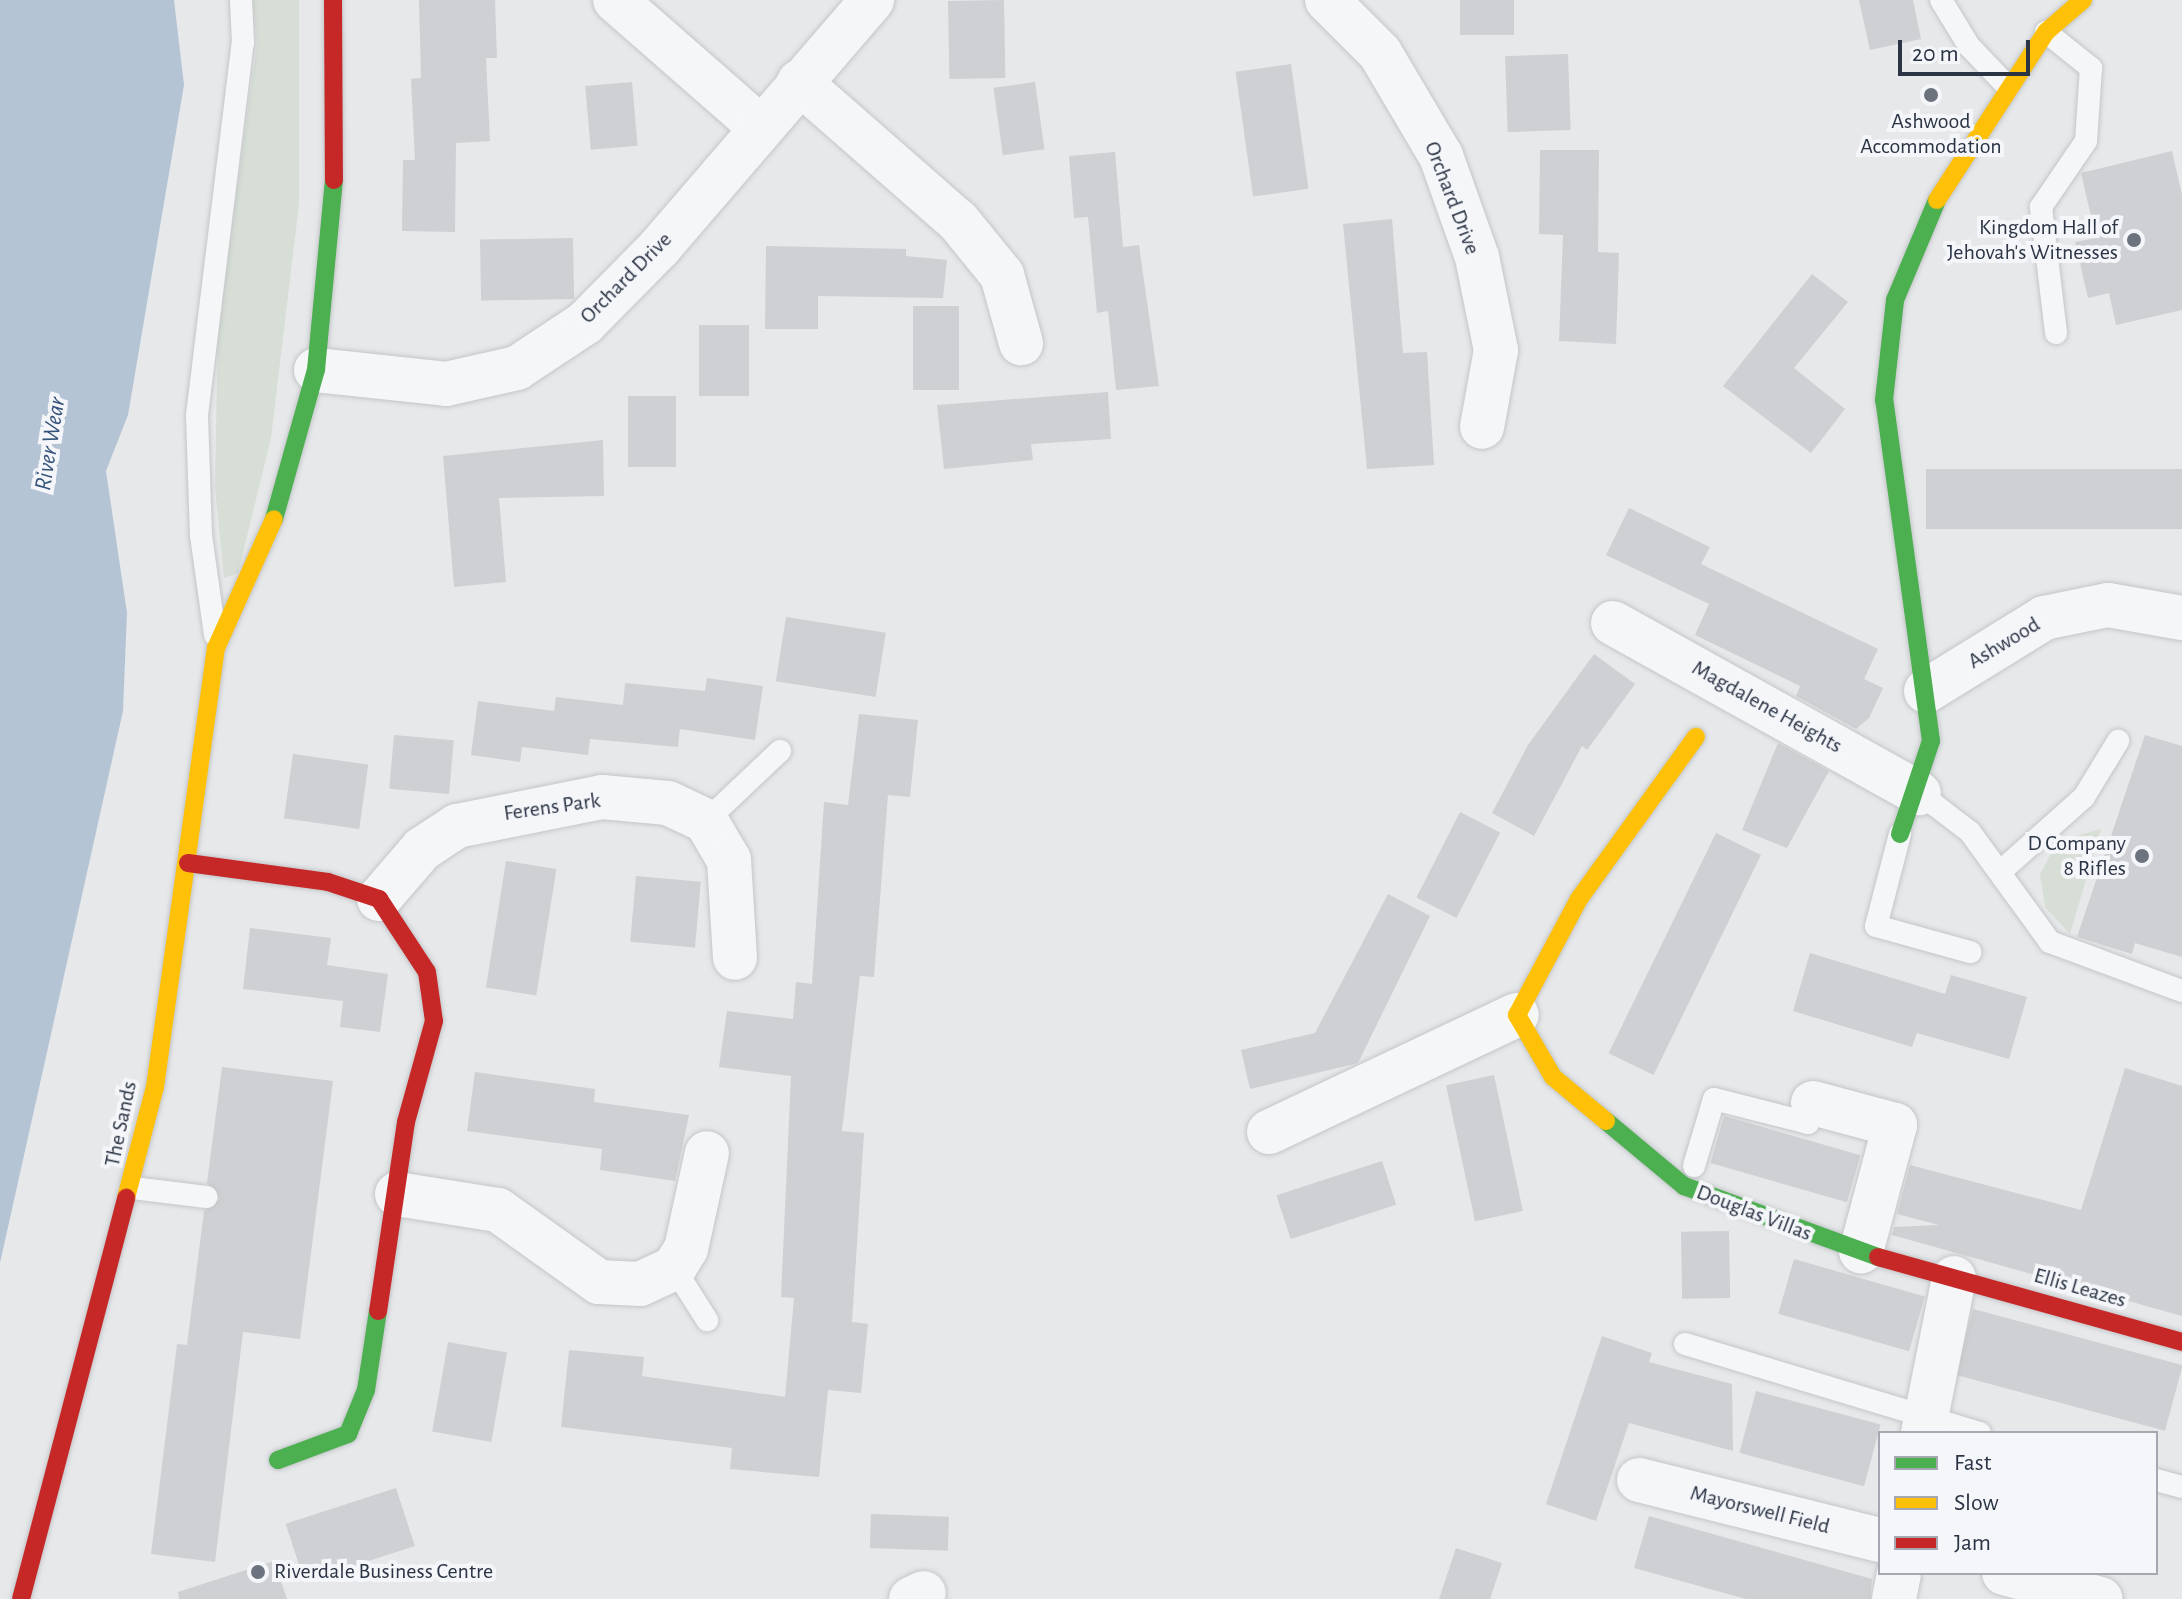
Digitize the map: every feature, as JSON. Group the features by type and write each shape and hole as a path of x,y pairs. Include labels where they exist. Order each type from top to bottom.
{"main road":[{"path":"216,648 269,537 316,370 334,212 333,0"},
{"path":"1900,834 1919,793 1931,741 1884,400 1895,300 1948,175 2006,85 2046,32 2083,0"},
{"name":"The Sands","path":"21,1599 133,1188 188,863 216,648"},
{"path":"1517,1015 1579,899 1696,737"},
{"path":"188,863 328,882 379,899 404,927 427,972 434,1021 406,1122 366,1390 348,1434 278,1460"},
{"name":"Douglas Villas","path":"1517,1015 1553,1077 1684,1186 1861,1252 1960,1279"},
{"name":"Ellis Leazes","path":"1960,1279 2182,1342"}],"street":[{"path":"615,0 761,128"},
{"name":"Orchard Drive","path":"316,370 446,384 517,368 585,323 872,0"},
{"name":"Orchard Drive","path":"1327,0 1380,53 1446,171 1477,257 1496,350 1482,427"},
{"path":"799,82 958,221 1002,275 1021,343"},
{"name":"Ashwood","path":"1926,691 2044,618 2108,605 2182,618"},
{"name":"Magdalene Heights","path":"1613,623 1919,793"},
{"name":"Ferens Park","path":"379,899 422,849 457,826 498,814 602,797 668,803 706,821"},
{"path":"706,821 729,860 735,958"},
{"path":"1269,1132 1517,1015"},
{"path":"1813,1103 1895,1125 1861,1252"},
{"path":"397,1194 498,1210 599,1282 640,1284 674,1268 698,1212 707,1153"},
{"path":"1925,1426 1960,1279"},
{"name":"Mayorswell Field","path":"1639,1480 1878,1540"},
{"path":"1894,1599 1899,1575"},
{"path":"2011,1575 2101,1599"}],"lane":[{"path":"216,648 201,536 197,415 243,43 241,0"},
{"path":"1941,0 1969,46 2006,85"},
{"path":"2046,32 2091,68 2086,141 2041,207 2056,333"},
{"path":"2000,872 2084,797 2118,741"},
{"path":"706,821 780,751"},
{"path":"1919,793 1958,820 2000,872 2040,931 2064,952 2182,991"},
{"path":"1900,834 1876,926 1970,952"},
{"path":"1694,1166 1714,1099 1808,1123 1813,1103"},
{"path":"133,1188 206,1197"},
{"path":"674,1268 707,1320"},
{"path":"1685,1344 1925,1426 1964,1431"},
{"path":"2158,1481 2182,1487"}],"shaded area":[{"path":"252,0 299,0 299,204 271,438 238,573 224,578 215,486 218,327 257,42"},
{"path":"2101,829 2070,934 2045,907 2040,874 2058,841"}],"water":[{"name":"River Wear","path":"0,0 174,0 184,85 128,415 106,471 127,613 123,711 0,1263"}],"building":[{"path":"419,0 495,0 497,58 486,58 490,141 456,143 455,232 402,231 403,160 415,160 411,79 421,78"},
{"path":"1004,0 1005,78 949,79 948,1"},
{"path":"1460,0 1514,0 1514,35 1460,35"},
{"path":"1859,0 1913,0 1921,39 1870,50"},
{"path":"1568,54 1571,130 1508,132 1505,56"},
{"path":"1291,64 1309,189 1253,197 1236,72"},
{"path":"632,82 638,146 591,150 585,86"},
{"path":"1035,82 1044,149 1003,155 993,88"},
{"path":"1540,150 1599,150 1598,252 1619,253 1616,344 1559,341 1563,235 1539,234"},
{"name":"Kingdom Hall of Jehovah's Witnesses","path":"2172,151 2182,195 2182,310 2116,325 2109,293 2088,298 2075,242 2096,238 2081,173"},
{"path":"1115,152 1123,247 1139,245 1159,386 1116,390 1108,311 1097,313 1088,217 1074,218 1069,156"},
{"path":"1392,219 1403,353 1427,352 1434,465 1367,469 1343,224"},
{"path":"573,238 574,299 481,301 480,240"},
{"path":"766,246 906,249 906,256 947,260 943,298 818,296 818,329 765,329"},
{"path":"1812,274 1848,302 1794,368 1845,409 1811,453 1723,386"},
{"path":"913,306 959,306 959,390 913,390"},
{"path":"699,325 749,325 749,396 699,396"},
{"path":"1108,392 1111,439 1031,444 1033,460 944,469 937,405"},
{"path":"628,396 676,396 676,467 628,467"},
{"path":"603,440 604,496 499,498 506,582 454,587 443,456"},
{"path":"1926,469 2182,469 2182,529 1926,529"},
{"path":"1629,508 1710,547 1701,564 1878,649 1864,679 1883,688 1869,718 1856,729 1796,696 1800,686 1695,635 1709,604 1606,555"},
{"path":"786,617 886,633 876,697 776,681"},
{"path":"1594,654 1635,684 1587,750 1582,746 1534,836 1492,813 1528,745"},
{"path":"707,678 763,686 755,740 680,729 678,747 590,739 588,755 522,747 520,762 471,755 478,701 554,711 556,697 623,705 625,683 705,691"},
{"path":"859,714 918,720 910,797 888,795 874,977 860,976 842,1131 864,1133 852,1322 868,1324 861,1393 828,1390 819,1477 730,1469 732,1448 561,1427 569,1350 644,1357 642,1376 785,1397 794,1298 781,1297 791,1076 719,1067 727,1011 793,1019 796,982 812,984 824,802 848,805"},
{"path":"394,735 454,740 449,794 389,789"},
{"name":"D Company 8 Rifles","path":"2145,735 2182,746 2182,957 2135,943 2132,954 2077,937"},
{"path":"1778,743 1829,771 1787,848 1742,830"},
{"path":"293,754 368,765 359,829 284,818"},
{"path":"1460,812 1500,832 1457,918 1416,898"},
{"path":"1716,833 1761,855 1654,1075 1609,1053"},
{"path":"506,861 556,869 536,995 486,987"},
{"path":"636,876 701,882 695,947 630,942"},
{"path":"1388,894 1430,916 1358,1063 1250,1089 1241,1050 1315,1033"},
{"path":"250,928 331,938 327,965 388,974 380,1032 340,1027 343,1001 243,989"},
{"path":"1810,953 1945,994 1951,975 2027,997 2009,1059 1917,1033 1912,1047 1793,1011"},
{"path":"222,1067 333,1081 300,1339 243,1332 215,1562 151,1554 177,1344 187,1345 204,1211 220,1199 207,1183"},
{"path":"2125,1068 2182,1086 2182,1316 1892,1235 1894,1227 1939,1225 1897,1214 1910,1165 2081,1210"},
{"path":"475,1072 595,1089 594,1102 689,1115 675,1181 600,1170 602,1149 467,1131"},
{"path":"1494,1075 1523,1211 1475,1221 1446,1085"},
{"path":"1724,1116 1860,1155 1847,1202 1710,1163"},
{"path":"1382,1161 1396,1205 1291,1239 1276,1195"},
{"path":"1729,1231 1730,1298 1682,1299 1681,1232"},
{"path":"1794,1259 1925,1296 1909,1351 1778,1314"},
{"path":"1973,1309 2182,1365 2165,1431 1955,1375"},
{"path":"1602,1336 1652,1353 1649,1362 1732,1384 1733,1451 1629,1423 1596,1521 1546,1504"},
{"path":"448,1342 507,1352 491,1442 432,1432"},
{"path":"1756,1391 1881,1424 1864,1486 1739,1453"},
{"path":"396,1488 415,1546 305,1582 286,1524"},
{"path":"871,1514 949,1517 948,1551 870,1548"},
{"path":"1649,1516 1872,1579 1870,1599 1746,1599 1634,1568"},
{"path":"1456,1548 1502,1563 1490,1599 1439,1599"},
{"name":"Riverdale Business Centre","path":"274,1561 287,1599 179,1599 178,1592"}],"traffic: fast":[{"path":"274,519 316,370 334,180"},
{"path":"1900,834 1931,741 1884,400 1895,300 1937,200"},
{"path":"1606,1121 1684,1186 1878,1257"},
{"path":"278,1460 348,1434 366,1390 378,1311"}],"traffic: slow":[{"path":"2046,32 2083,0"},
{"path":"1937,200 2046,32"},
{"path":"126,1198 155,1087 216,648 274,519"},
{"path":"1606,1121 1553,1077 1517,1015 1579,899 1696,737"}],"traffic: jam":[{"path":"333,0 334,180"},
{"path":"188,863 328,882 379,899 427,972 434,1021 406,1122 378,1311"},
{"path":"21,1599 126,1198"},
{"path":"1878,1257 2182,1342"}],"place":[{"name":"Ashwood Accommodation","path":"1931,95"},
{"name":"Kingdom Hall of Jehovah's Witnesses","path":"2134,240"},
{"name":"D Company 8 Rifles","path":"2142,856"},
{"name":"Riverdale Business Centre","path":"258,1572"}]}
